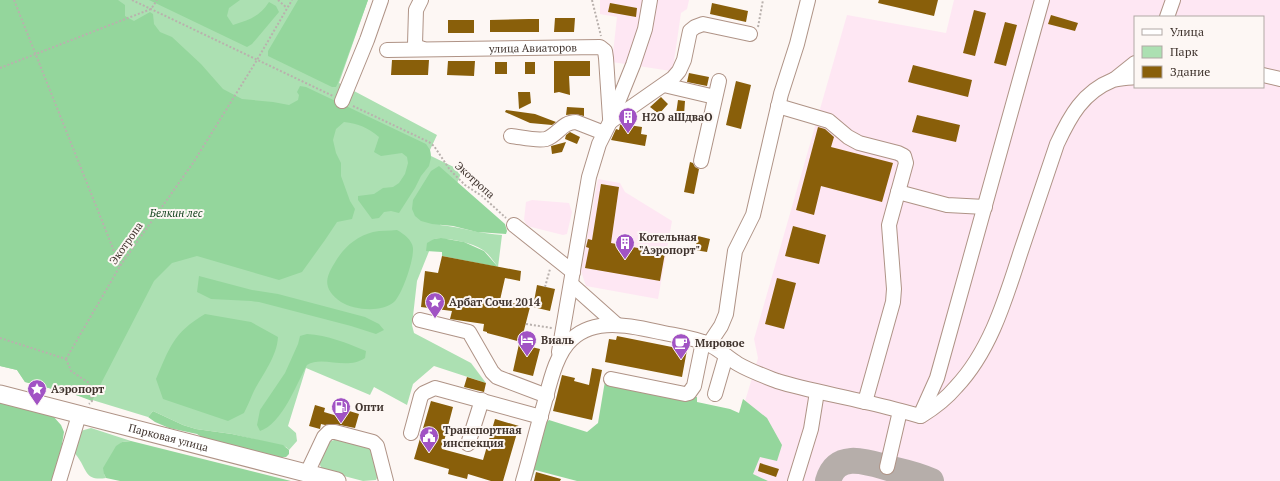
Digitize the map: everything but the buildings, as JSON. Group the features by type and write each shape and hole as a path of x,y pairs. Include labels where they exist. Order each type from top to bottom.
{"main road":[{"name":"Парковая улица","path":"0,394 337,481"}],"street":[{"path":"342,101 367,40 381,0"},
{"path":"523,481 558,360 589,177 593,162 633,65 643,35 650,0"},
{"path":"611,379 685,394 689,393 694,386 706,343 721,326 726,314 735,251 753,215 778,106 797,44 808,0"},
{"path":"920,416 937,378 1042,0"},
{"path":"1167,16 1173,0"},
{"path":"415,3 415,44 424,49"},
{"path":"511,136 541,139 547,138 571,122 607,128 673,78 679,71 684,60 690,31 694,27 703,24 750,34"},
{"name":"улица Авиаторов","path":"388,50 600,47 605,50"},
{"path":"605,50 607,128"},
{"path":"558,360 565,346 577,334 600,326 630,326 695,339 706,343 754,372 778,381 816,392 865,402 920,416 937,405 957,387 975,363 992,332 1008,290 1057,144 1067,122 1079,105 1095,90 1114,80 1134,64"},
{"path":"1264,75 1280,79"},
{"path":"1114,80 1134,77"},
{"path":"701,161 719,81"},
{"path":"664,85 715,97"},
{"path":"778,106 829,121 848,137 859,143 898,153 904,156 906,162 889,225 894,289 893,302 865,402"},
{"path":"898,192 947,205 985,207"},
{"path":"514,225 553,256 617,325"},
{"path":"420,320 469,332 492,372 497,377 547,396"},
{"path":"715,394 726,356"},
{"path":"411,433 421,396 435,388 541,417"},
{"path":"795,481 810,429 816,392"},
{"path":"468,444 482,400"},
{"path":"887,468 900,411"},
{"path":"59,481 79,415"},
{"path":"307,473 324,437 329,432 335,432 373,442 378,446 386,481"}],"path":[{"path":"14,0 120,266"},
{"name":"Экотропа","path":"132,0 429,142 434,146 450,170 465,185 482,196 514,225"},
{"path":"0,68 151,9 157,0"},
{"path":"278,0 287,8"},
{"path":"257,60 292,0"},
{"path":"592,0 605,50"},
{"path":"750,34 755,33 758,30 763,0"},
{"name":"Экотропа","path":"66,359 120,266 193,163 257,60"},
{"path":"545,287 553,256"},
{"path":"526,324 563,330"},
{"path":"0,338 66,359 71,371 89,383 92,401 79,415"}],"shaded area":[{"path":"600,0 689,0 687,9 681,13 673,68 671,71 612,62 617,17 600,14"},
{"path":"954,0 1280,0 1280,481 721,481 758,358 754,339 847,15 946,33"},
{"path":"598,179 620,183 625,192 672,221 658,299 586,286 581,271"},
{"path":"532,200 569,203 572,212 567,234 563,235 527,226 524,220 526,202"}],"green space":[{"name":"Белкин лес","path":"0,0 368,0 339,83 437,135 430,150 431,156 462,171 440,225 502,235 498,267 483,250 478,247 453,240 434,239 417,281 412,325 414,333 471,363 486,383 434,366 413,384 407,405 374,387 370,395 306,368 288,426 296,433 297,441 289,450 286,447 232,434 196,429 183,425 153,411 148,417 76,395 25,382 17,370 0,366"},
{"path":"0,0 118,0 125,5 125,16 134,21 150,12 153,14 154,24 160,32 172,37 201,64 223,89 242,99 289,105 298,100 299,95 297,92 300,86 306,87 426,144 430,150 431,158 429,166 421,176 399,213 391,211 384,212 379,218 372,219 358,200 358,196 374,194 383,188 393,187 399,183 405,174 408,163 407,157 402,153 381,156 374,152 379,137 363,126 344,122 336,129 333,140 336,153 341,163 341,176 350,201 355,209 352,219 337,222 302,272 279,280 197,256 172,263 154,281 92,401 76,395 25,382 17,370 0,366"},
{"path":"149,0 240,0 229,8 227,16 233,25 257,15 269,2 276,6 279,12 252,44 247,47"},
{"path":"298,0 368,0 336,87 332,87 268,56 268,51"},
{"path":"439,166 505,224 507,231 506,234 477,232 453,226 432,224 421,221 415,216 412,209 413,200 431,171"},
{"path":"397,230 405,235 411,242 413,253 410,269 404,285 394,302 382,308 368,309 346,305 335,298 329,289 327,280 328,275 341,253 355,240 367,234 376,231"},
{"path":"441,238 464,242 484,251 498,267 442,256 442,252 426,251 427,243 434,239"},
{"path":"199,276 252,290 278,294 365,317 379,324 384,330 376,334 259,302 211,299 197,292"},
{"path":"205,314 251,322 278,337 272,359 253,393 244,413 228,421 163,399 156,379 169,349 179,334"},
{"path":"307,334 344,342 366,351 365,358 358,362 350,363 313,362 307,365 282,412 275,421 260,431 257,425 260,410 285,373 300,336"},
{"path":"605,381 685,394 697,397 697,402 730,409 739,413 743,399 767,418 782,445 777,461 760,457 753,474 768,481 577,481 535,470 531,481 527,481 542,426 549,420 587,432 598,423"},
{"path":"0,402 28,408 53,416 61,425 64,432 56,481 0,481"},
{"path":"153,411 183,425 196,429 232,434 283,445 289,450 289,454 286,457 271,457 224,443 204,439 197,434 169,428 148,417"},
{"path":"91,428 131,441 122,442 104,474 106,478 94,478 88,474 73,451 77,432"},
{"path":"334,440 371,449 378,476 376,480 363,481 322,469 319,463 329,442"},
{"path":"131,441 291,481 120,481 106,478 103,468 116,446 122,442"}],"taxiway":[{"path":"828,481 832,471 839,465 846,462 855,461 874,464 922,477 931,481"}],"place":[{"name":"H2O аШдваО","path":"628,134"},
{"name":"Котельная \"Аэропорт\"","path":"625,260"},
{"name":"Арбат Сочи 2014","path":"435,319"},
{"name":"Виаль","path":"527,357"},
{"name":"Мировое","path":"681,360"},
{"name":"Аэропорт","path":"37,406"},
{"name":"Опти","path":"341,424"},
{"name":"Транспортная инспекция","path":"429,453"}]}
